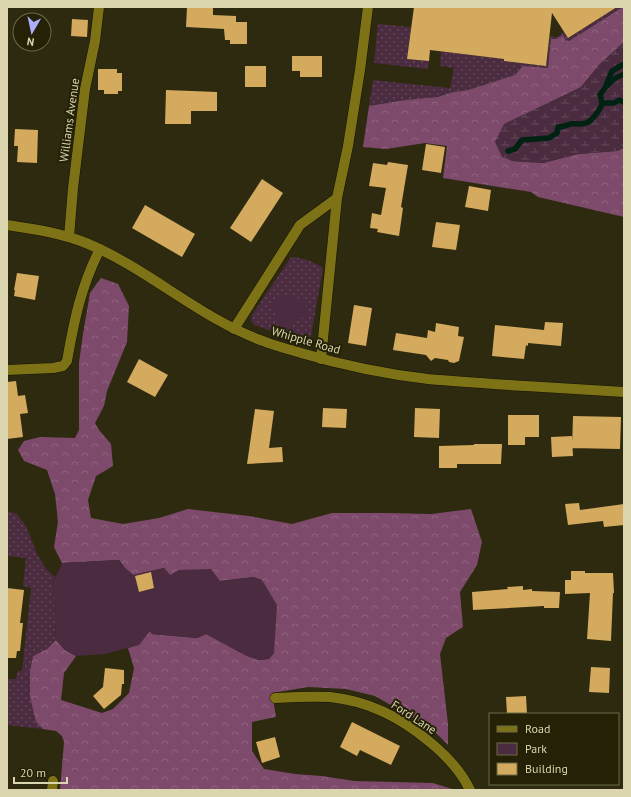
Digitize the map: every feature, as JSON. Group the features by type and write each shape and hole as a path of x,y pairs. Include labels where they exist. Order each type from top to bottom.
{"street":[{"name":"Williams Avenue","path":"69,237 73,188 84,97 95,41 99,7"},
{"path":"321,359 338,198 358,85 368,7"},
{"path":"234,329 300,225 338,198"},
{"name":"Whipple Road","path":"7,225 69,237 100,249 151,278 216,320 234,329 263,341 321,359 356,367 428,379 624,392"},
{"path":"7,370 53,368 63,366 67,361 74,322 83,288 93,262 100,249"},
{"name":"Ford Lane","path":"275,698 306,697 349,700 395,717 420,734 448,758 467,782 470,790"}],"green space":[{"path":"617,7 623,7 569,41 565,40 548,68 523,66 515,75 468,90 453,92 439,97 405,100 369,106 373,80 450,88 454,68 440,66 441,51 546,66 550,36 557,37 564,32 568,38"},
{"path":"623,7 624,42 600,64 581,87 512,161 543,163 578,154 617,151 624,148 624,217 538,197 531,192 443,178 447,146 425,143 386,149 363,147 369,106 405,100 438,97 453,92 468,90 515,75 523,66 548,68 551,39 557,39 563,35 565,40 569,41"},
{"path":"378,24 411,27 407,59 429,61 428,69 374,63"},
{"path":"624,42 624,148 617,151 578,154 543,163 512,161 502,157 495,142 504,124 581,87 600,64"},
{"path":"291,257 308,260 323,268 311,336 307,341 302,341 254,325 251,321 252,315"},
{"path":"101,278 118,284 129,306 127,342 107,391 104,406 95,423 111,444 113,466 96,476 88,500 91,518 123,524 159,518 188,509 249,516 292,524 332,513 431,514 471,509 482,542 477,565 460,592 463,627 446,638 440,654 448,724 448,745 431,728 375,696 346,689 308,687 272,693 276,717 252,722 252,751 264,769 354,781 433,783 453,790 60,790 64,742 62,736 56,731 43,729 36,722 30,697 30,672 33,656 47,649 56,640 65,650 76,656 64,673 61,700 102,713 113,709 129,693 134,668 128,648 139,644 150,630 152,634 197,638 206,634 247,656 259,660 269,659 274,653 254,577 220,581 170,575 164,568 133,575 119,560 62,563 54,547 58,522 55,494 47,470 24,461 18,450 24,441 40,437 75,438 79,430 79,363 83,334 90,293"},
{"path":"290,295 305,304 308,314 296,320 290,326 285,327 279,323 271,303 282,296"},
{"path":"7,511 17,514 26,526 38,556 47,570 55,577 53,582 56,640 47,649 33,656 30,697 36,722 43,729 7,725 7,679 16,679 18,671 22,671 31,588 23,586 26,558 7,556"},
{"path":"119,560 133,575 164,568 170,575 179,570 211,569 220,581 254,577 262,580 277,605 274,653 269,659 259,660 247,656 206,634 197,638 152,634 150,631 139,645 105,654 76,656 65,650 56,640 53,582 62,563"}],"building":[{"path":"187,7 213,8 213,15 236,16 236,22 247,22 247,44 230,44 230,40 225,40 224,29 186,27"},
{"path":"414,7 617,7 568,38 552,13 546,66 430,50 429,61 407,59"},
{"path":"72,19 88,20 87,37 71,36"},
{"path":"292,56 322,56 322,77 300,77 300,71 292,71"},
{"path":"245,66 266,66 266,87 245,87"},
{"path":"98,69 117,69 117,73 122,73 122,91 118,91 118,94 104,94 104,90 98,90"},
{"path":"166,90 217,92 217,111 191,111 191,124 165,124"},
{"path":"15,129 38,130 37,163 17,162 18,146 14,146"},
{"path":"426,144 445,147 441,173 422,170"},
{"path":"388,162 408,165 401,207 403,208 399,236 377,232 378,229 370,228 372,213 381,215 386,188 369,186 373,163 387,165"},
{"path":"262,179 283,193 251,242 230,228"},
{"path":"469,186 491,190 488,211 465,207"},
{"path":"145,205 195,234 182,257 132,228"},
{"path":"436,222 460,225 456,250 432,247"},
{"path":"17,273 39,276 35,300 14,296"},
{"path":"354,305 372,308 366,346 348,343"},
{"path":"545,322 563,323 561,346 528,343 528,346 526,345 524,359 492,356 495,325 544,330"},
{"path":"436,323 459,327 458,336 464,337 459,361 454,363 449,362 448,360 435,358 431,361 426,355 393,350 396,333 427,338 428,330 435,332"},
{"path":"139,359 168,375 155,397 127,382"},
{"path":"16,381 18,396 25,395 28,413 20,414 23,437 7,439 7,382"},
{"path":"323,408 347,409 346,428 322,427"},
{"path":"415,408 440,409 439,438 414,437"},
{"path":"255,409 274,411 269,448 282,447 283,462 247,464"},
{"path":"508,415 539,415 539,437 525,437 525,445 508,445"},
{"path":"573,416 621,417 620,449 572,448"},
{"path":"572,436 573,456 552,457 551,437"},
{"path":"502,444 501,464 457,464 457,468 439,468 439,446"},
{"path":"579,503 580,510 624,504 624,525 604,527 603,521 568,525 565,504"},
{"path":"571,571 585,571 585,573 613,573 614,593 611,641 587,639 590,593 565,594 565,580 571,580"},
{"path":"151,572 154,588 139,592 135,576"},
{"path":"523,586 523,590 532,589 532,591 560,592 559,608 544,608 544,606 473,610 472,592 508,589 507,587"},
{"path":"7,588 24,590 20,623 23,623 20,651 17,651 16,658 7,658"},
{"path":"591,667 610,668 609,693 589,692"},
{"path":"105,668 124,670 124,684 122,684 121,695 104,709 93,696 103,687"},
{"path":"526,696 527,713 507,713 506,697"},
{"path":"352,722 400,746 391,765 360,750 357,756 340,747"},
{"path":"275,737 280,757 262,763 256,742"}],"waterway":[{"path":"606,85 612,71 624,64"},
{"path":"508,151 515,149 522,140 549,138 557,133 558,127 563,127 570,124 584,124 588,122 596,115 601,106 602,103 600,95 605,88 610,82 624,74"},
{"path":"602,103 614,103 619,100 624,102"}]}
